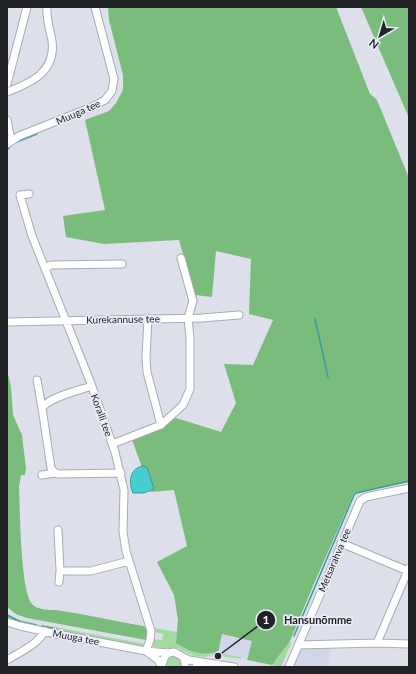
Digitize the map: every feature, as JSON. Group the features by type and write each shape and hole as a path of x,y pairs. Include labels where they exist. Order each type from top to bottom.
{"street":[{"path":"7,84 26,7"},
{"path":"7,92 34,80 41,75 48,66 52,49 52,41 46,17 47,7"},
{"name":"Muuga tee","path":"9,143 19,136 92,107 106,100 110,95 114,79 95,7"},
{"path":"7,120 9,143"},
{"name":"Koralli tee","path":"29,194 20,195 30,230 92,386 121,473 124,490 123,532 126,551 151,631 150,640 146,651"},
{"path":"112,444 161,425 183,405 190,389 190,338 188,318 193,301 193,295 181,258"},
{"path":"45,268 51,265 122,264"},
{"name":"Kurekannuse tee","path":"7,322 238,316"},
{"path":"148,318 146,358 147,372 161,425"},
{"path":"37,380 51,468 56,473"},
{"path":"42,408 47,403 58,398 92,386"},
{"path":"42,475 56,473 121,473"},
{"name":"Metsarahva tee","path":"289,667 360,501 366,498 409,488"},
{"path":"58,530 60,571 59,582"},
{"path":"342,543 408,570 377,643"},
{"path":"60,571 91,571 129,562"},
{"name":"Muuga tee","path":"7,622 20,626 146,651 174,652 189,660 234,667"},
{"path":"7,660 36,642 42,637 45,631"},
{"path":"298,645 377,643 409,644"},
{"name":"Muuga tee","path":"146,651 162,666"},
{"path":"162,666 162,660 169,653"},
{"path":"183,657 185,667"},
{"path":"196,667 212,664"}],"shaded area":[{"path":"222,634 252,641 247,659 218,653"},
{"path":"300,649 331,649 327,667 292,667"}],"green space":[{"path":"108,7 336,7 370,94 377,100 409,178 409,482 354,493 290,641 272,665 247,660 252,641 222,634 218,653 205,654 196,652 176,643 178,620 174,595 157,562 187,546 174,490 151,492 131,437 176,418 221,432 236,403 224,364 253,365 273,320 249,314 251,259 216,251 212,297 195,295 179,240 104,244 66,237 63,216 105,210 85,120 109,111 116,103 123,90 123,75 109,20"},
{"path":"361,7 409,7 409,118"},
{"path":"7,370 11,387 13,415 22,435 26,469 25,475 21,475 19,486 20,529 25,585 29,598 35,607 41,609 56,610 143,626 148,629 149,634 146,640 27,618 16,614 7,607"},
{"path":"7,614 17,619 37,624 38,626 14,622 7,618"},
{"path":"41,625 145,644 142,646 81,636 40,627"},
{"path":"154,628 177,632 176,643 209,655 218,653 241,657 241,659 214,655 204,657 194,656 177,648 154,647 152,642 153,639 162,640 163,634 155,632"},
{"path":"290,641 291,644 281,667 272,665"},
{"path":"171,656 180,659 182,663 181,667 166,667 168,658"}],"water":[{"path":"143,466 147,467 154,489 144,493 133,493 131,489 131,476 135,470"}],"waterway":[{"path":"14,143 37,134"},
{"path":"315,319 328,377"},
{"path":"294,636 354,495 356,493 409,481"},
{"path":"7,615 21,622 36,625"},
{"path":"42,626 57,629"},
{"path":"47,636 81,643"}],"place":[{"name":"Hansunõmme","path":"218,656"}]}
